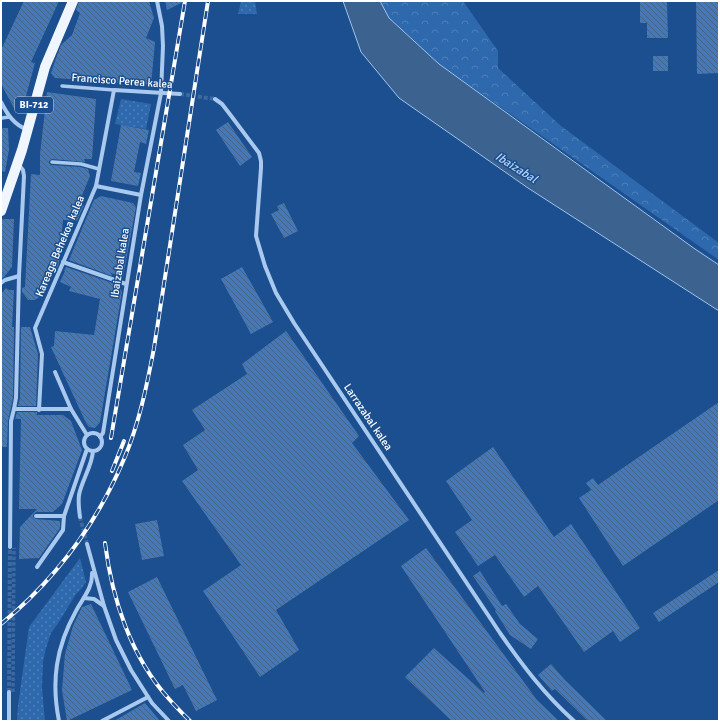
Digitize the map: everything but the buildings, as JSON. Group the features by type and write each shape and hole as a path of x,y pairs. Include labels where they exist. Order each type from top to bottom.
{"main road":[{"name":"BI-712","path":"1,211 28,130 44,67 73,1"}],"street":[{"name":"Ibaizabal kalea","path":"100,437 103,433 126,284 160,93 163,46 162,26 156,1"},
{"name":"Francisco Perea kalea","path":"62,86 180,94"},
{"name":"Kareaga Behekoa kalea","path":"40,410 42,354 35,328 96,186 114,90"},
{"name":"Larrazabal kalea","path":"215,99 222,104 259,153 261,168 256,236 265,266 276,294 524,668 553,702 574,721"},
{"path":"1,102 9,116 17,125 28,130"},
{"path":"1,118 9,116"},
{"path":"52,162 81,164 99,170"},
{"path":"10,547 11,421 14,409 24,176 23,170 18,163"},
{"path":"96,186 141,195"},
{"path":"63,262 126,284"},
{"path":"1,283 5,280 19,276"},
{"path":"55,372 71,409 87,435"},
{"path":"14,409 71,409"},
{"path":"87,435 95,433 100,437 102,442 100,447 93,451 87,449"},
{"path":"37,567 63,530 64,516 87,449 84,442 87,435"},
{"path":"80,517 80,493 92,459 93,451"},
{"path":"36,516 64,516"},
{"path":"86,544 104,606 116,640 131,670 148,697 169,721"},
{"path":"60,721 55,690 58,658 66,631 89,590 92,578 92,566"},
{"path":"84,598 94,598 104,606"},
{"path":"9,721 10,692"},
{"path":"102,721 148,697"}],"green space":[{"path":"241,1 255,1 257,14 238,14"},
{"path":"380,1 463,1 498,51 498,68 561,126 719,243 719,260 439,64 389,18"},
{"path":"121,99 151,104 146,129 115,124"},
{"path":"80,558 86,582 76,594 51,633 46,648 43,662 42,688 45,721 17,721 29,627"}],"water":[{"name":"Ibaizabal","path":"343,1 380,1 389,18 439,64 719,265 719,311 528,188 399,98 361,52"}],"tunnel":[{"path":"180,94 215,99"},
{"path":"80,517 87,544"},
{"path":"9,692 10,547"},
{"path":"13,692 14,548"}],"railway":[{"path":"111,438 185,1"},
{"path":"1,624 39,589 73,549 101,506 113,483 134,432 154,348 208,1"},
{"path":"112,471 124,441"},
{"path":"105,543 108,564 118,606 134,646 156,683 190,721"}]}
